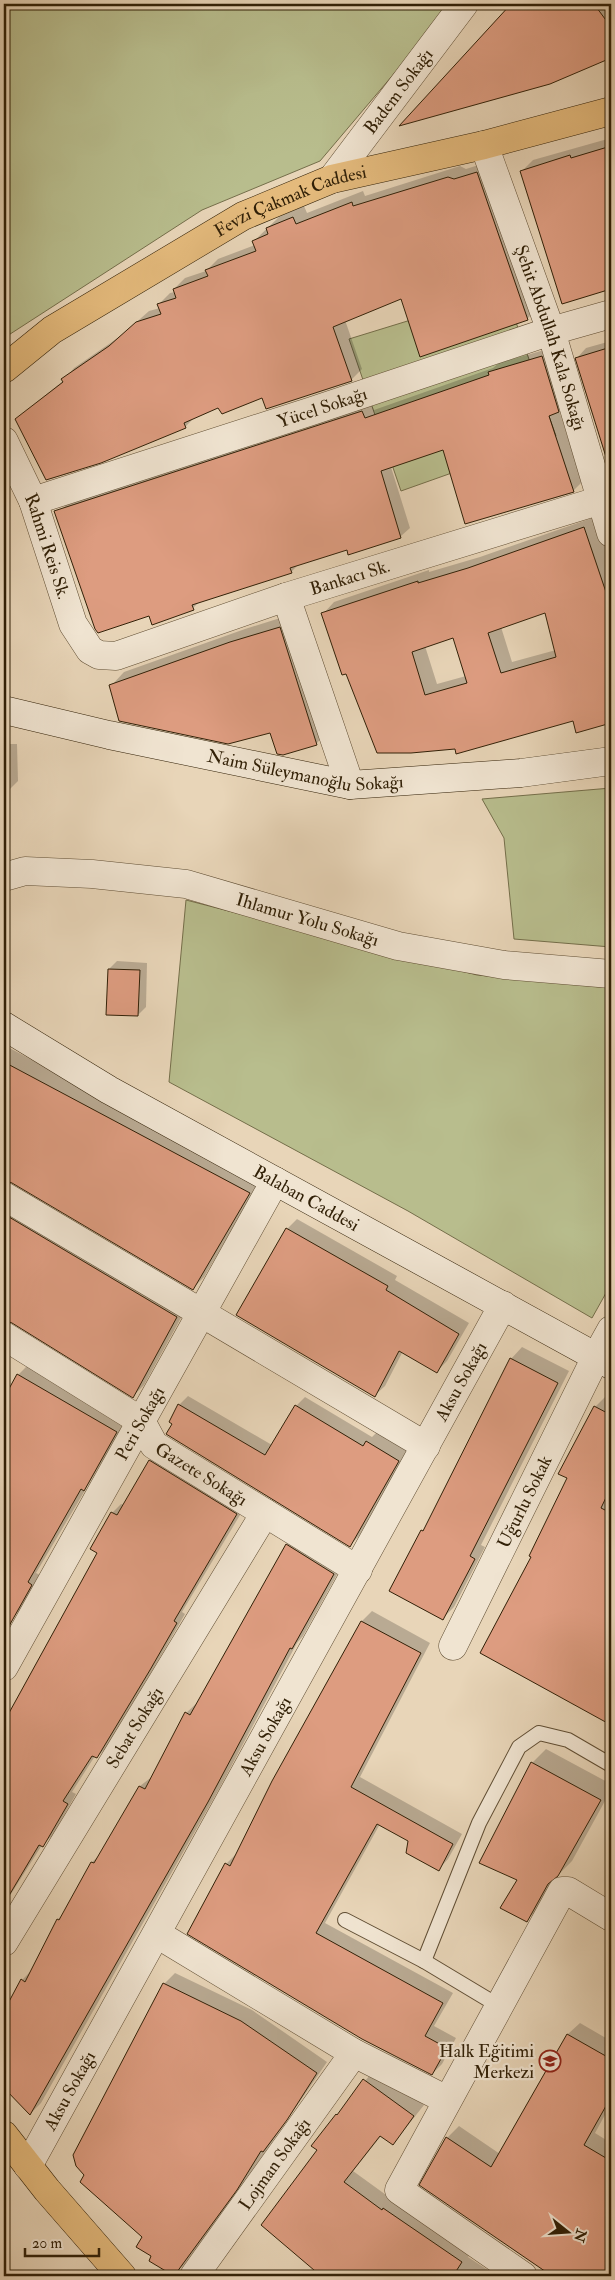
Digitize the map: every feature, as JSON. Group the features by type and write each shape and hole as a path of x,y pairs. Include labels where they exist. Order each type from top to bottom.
{"main road":[{"name":"Fevzi Çakmak Caddesi","path":"4,368 52,330 243,216 332,179 484,145 611,112"},
{"path":"4,2135 122,2276"}],"street":[{"name":"Badem Sokağı","path":"332,179 464,4"},
{"name":"Şehit Abdullah Kala Sokağı","path":"484,145 552,331 606,499 611,533"},
{"name":"Yücel Sokağı","path":"33,500 312,412 552,331 611,314"},
{"name":"Rahmi Reis Sk.","path":"4,441 33,500 74,624 90,650"},
{"name":"Bankacı Sk.","path":"90,650 99,655 116,656 286,597 606,499"},
{"path":"286,597 350,785"},
{"name":"Naim Süleymanoğlu Sokağı","path":"4,710 109,735 350,785 521,773 611,761"},
{"name":"Ihlamur Yolu Sokağı","path":"4,877 25,871 34,871 92,874 186,884 398,946 504,965 611,974"},
{"name":"Balaban Caddesi","path":"4,1026 109,1090 604,1361"},
{"name":"Peri Sokağı","path":"4,1667 276,1181"},
{"path":"4,1196 426,1446"},
{"name":"Aksu Sokağı","path":"28,2166 503,1305"},
{"name":"Uğurlu Sokak","path":"453,1646 604,1361 611,1330"},
{"path":"7,1345 141,1421"},
{"name":"Gazete Sokağı","path":"141,1421 154,1445 358,1570"},
{"name":"Sebat Sokağı","path":"4,1942 265,1513"},
{"path":"523,2276 399,2190 562,1891 568,1892 611,1916"},
{"path":"157,1934 354,2053 447,2100"},
{"name":"Lojman Sokağı","path":"194,2276 354,2053"}],"lane":[{"path":"424,1961 479,1823 518,1747 538,1733 568,1740 611,1765"},
{"path":"345,1920 424,1961 498,2006"}],"green space":[{"path":"6,4 453,4 320,161 202,210 4,338 4,15"},
{"path":"505,291 556,436 401,491 349,339"},
{"path":"611,788 611,947 514,939 504,838 482,799"},
{"path":"186,900 477,975 611,988 611,1284 592,1318 408,1211 169,1082"}],"building":[{"path":"511,4 594,4 611,27 611,58 550,84 399,126"},
{"path":"611,146 611,289 562,304 520,171 570,155 571,158"},
{"path":"477,172 528,320 420,357 401,299 333,327 352,381 266,409 262,398 222,414 218,408 184,423 186,428 101,463 46,480 15,419 63,382 61,379 109,346 136,322 161,314 157,304 176,298 173,289 208,276 205,270 256,251 252,241 268,234 266,228 293,217 296,224 352,202 353,206 448,177 454,179"},
{"path":"611,347 611,457 606,457 575,358"},
{"path":"542,356 559,412 549,416 574,492 465,524 443,450 381,471 401,538 348,555 347,550 290,568 292,573 192,605 194,610 152,625 149,616 98,633 95,629 54,511 362,411 365,418 489,375 488,372"},
{"path":"584,527 611,607 611,723 576,733 573,721 456,754 455,749 411,753 377,753 346,674 342,675 321,613 418,581 418,583 468,568","holes":["545,613 556,657 501,673 488,633","453,638 467,683 425,695 412,652"]},
{"path":"280,627 317,745 283,755 277,754 270,733 228,744 119,721 109,685 230,642"},
{"path":"108,969 140,970 138,1016 106,1015"},
{"path":"4,1062 250,1193 193,1290 4,1180"},
{"path":"4,1214 177,1317 133,1398 12,1323 4,1320"},
{"path":"286,1228 388,1286 386,1290 459,1334 437,1373 399,1351 375,1397 236,1315"},
{"path":"510,1358 558,1383 470,1556 475,1559 443,1620 389,1591 421,1530 423,1531"},
{"path":"17,1374 117,1432 84,1491 81,1489 28,1582 32,1585 4,1635 4,1398"},
{"path":"178,1404 265,1455 295,1405 363,1446 366,1441 399,1461 350,1547 166,1434 172,1424 169,1422"},
{"path":"594,1406 611,1415 611,1487 601,1508 611,1513 611,1725 480,1653 531,1557 529,1556 567,1478 558,1474"},
{"path":"149,1460 237,1514 174,1621 177,1623 150,1670 97,1758 92,1756 63,1801 68,1804 43,1847 39,1845 4,1904 4,1722 97,1553 90,1549 111,1512 117,1515"},
{"path":"286,1544 334,1574 292,1649 290,1648 208,1802 30,2115 4,2088 4,2011 21,1979 25,1982 57,1919 59,1920 91,1862 94,1863 139,1786 145,1789 185,1712 190,1715"},
{"path":"361,1621 421,1653 351,1787 453,1844 439,1871 406,1853 408,1841 377,1824 316,1933 443,2003 425,2036 447,2048 432,2075 362,2039 187,1934 225,1863 230,1866 272,1781"},
{"path":"531,1762 601,1800 558,1876 548,1884 527,1922 500,1908 517,1880 479,1863"},
{"path":"163,1983 241,2021 317,2073 287,2120 263,2152 261,2151 237,2190 174,2276 149,2261 151,2256 136,2247 142,2237 80,2182 84,2175 76,2166 73,2155"},
{"path":"567,2034 611,2059 611,2097 584,2145 611,2161 611,2276 552,2276 419,2185 446,2137 491,2167"},
{"path":"363,2079 414,2116 393,2145 380,2136 344,2182 382,2210 383,2208 462,2262 453,2276 321,2276 261,2225 317,2150 311,2146 337,2115"}],"place":[{"name":"Halk Eğitimi Merkezi","path":"550,2061"}]}
